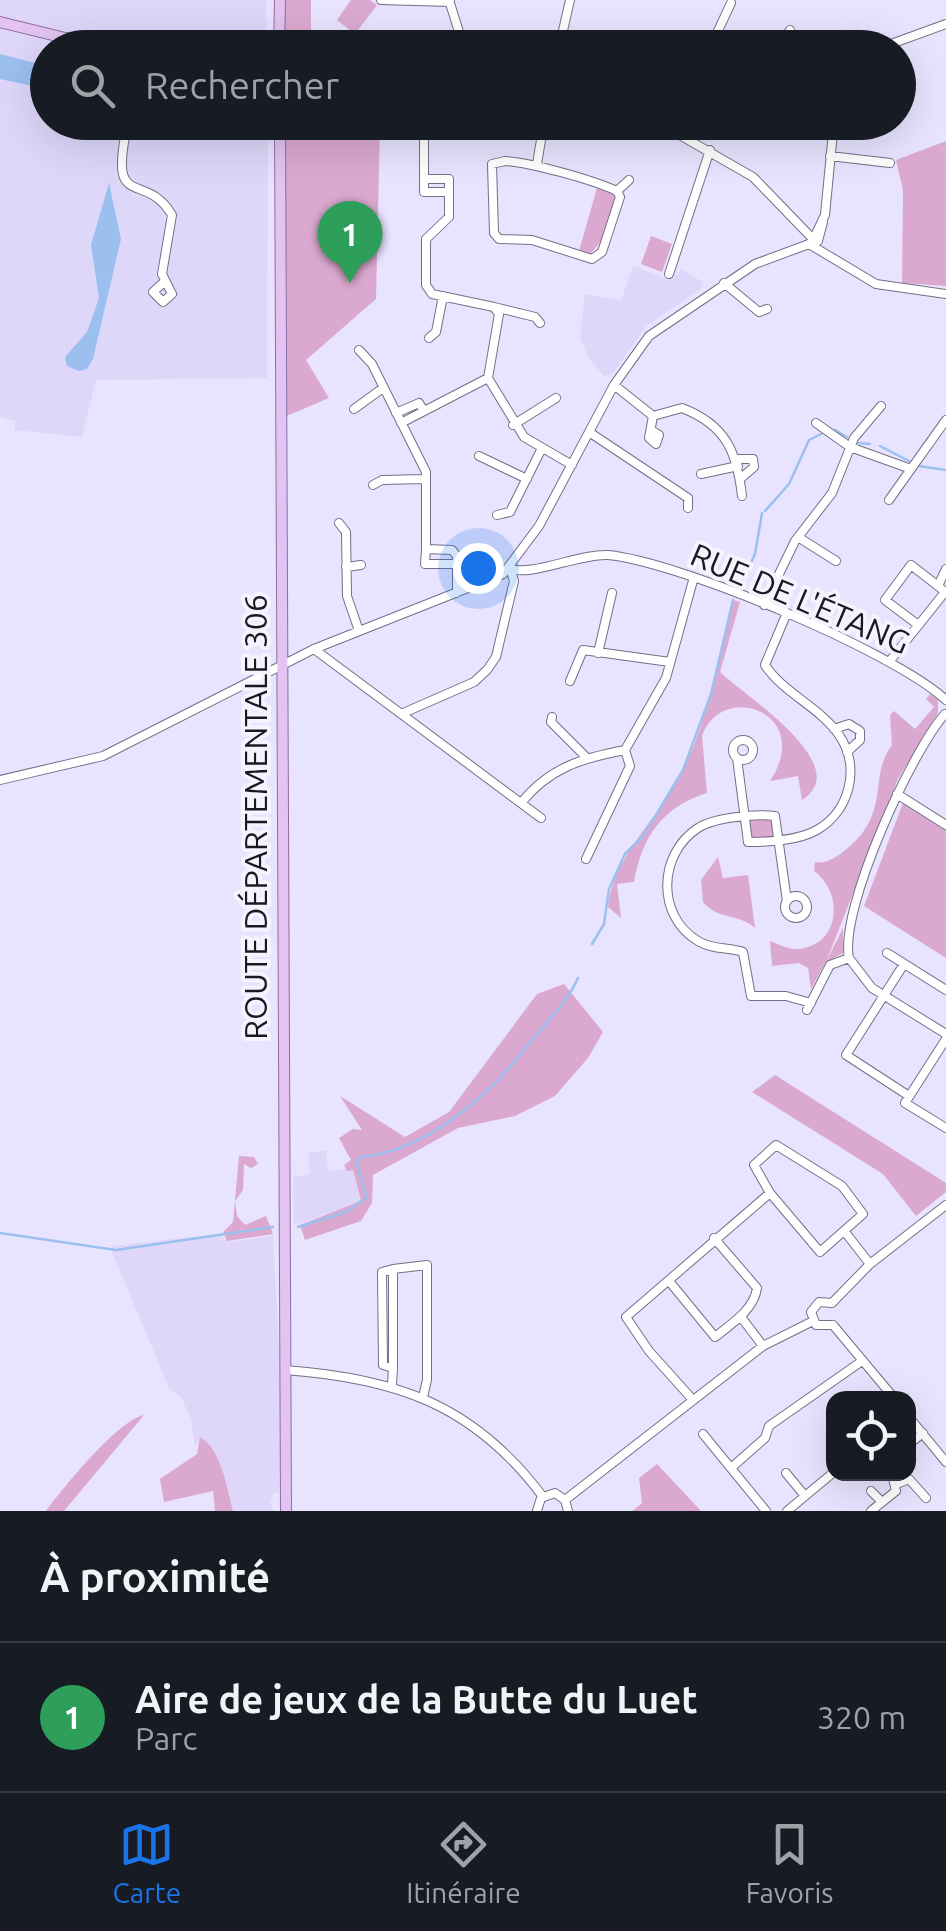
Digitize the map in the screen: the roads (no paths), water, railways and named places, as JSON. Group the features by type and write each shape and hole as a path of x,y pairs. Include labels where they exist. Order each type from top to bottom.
{"main road":[{"path":"279,30 280,0"},
{"path":"0,22 33,30"},
{"name":"ROUTE DÉPARTEMENTALE 306","path":"280,140 286,1511"}],"street":[{"path":"380,0 450,1 459,30"},
{"path":"563,30 570,0"},
{"path":"719,30 733,1"},
{"path":"916,35 946,24"},
{"path":"124,140 122,175 136,192 158,199 172,215 163,283"},
{"path":"424,140 424,192 449,192 448,217 426,239 426,286 432,294 535,317 540,323"},
{"path":"537,164 541,140"},
{"path":"691,140 764,186 814,242 876,284 946,294"},
{"path":"401,714 474,682 492,664 514,581 510,568 614,385 660,325 764,259 814,242 823,222 832,140"},
{"path":"669,274 710,150"},
{"path":"830,156 890,163"},
{"path":"870,174 871,163"},
{"path":"492,164 537,164 544,170 617,191 620,197 602,252 592,259 532,240 499,238 494,233 492,164"},
{"path":"617,191 629,180"},
{"path":"724,283 759,312 767,310"},
{"path":"429,338 436,332 443,296"},
{"path":"494,307 500,321 488,378 513,424 542,450 572,464"},
{"path":"359,350 396,412 426,479 425,564 457,564"},
{"path":"401,423 488,378"},
{"path":"614,385 652,416"},
{"path":"354,409 383,388"},
{"path":"513,424 556,398"},
{"path":"396,412 419,403 424,411"},
{"path":"764,605 798,537 826,504 850,448 880,406"},
{"path":"652,416 682,408 702,417 725,436 737,462 742,496"},
{"path":"650,430 652,416"},
{"path":"889,500 946,420"},
{"path":"816,423 850,448 911,469"},
{"path":"589,432 688,498 688,508"},
{"path":"497,514 510,512 542,450"},
{"path":"479,456 526,479"},
{"path":"701,474 753,459 754,467 740,479"},
{"path":"642,482 649,473"},
{"path":"373,484 382,480 426,479"},
{"path":"339,523 346,532 347,596 359,630"},
{"path":"798,537 836,561"},
{"path":"426,549 452,550 457,564 457,593"},
{"name":"RUE DE L'ÉTANG","path":"0,780 103,756 314,649 510,568 526,571 568,559 608,556 694,577 889,662 946,701"},
{"path":"889,662 945,592 911,565 885,600 917,624"},
{"path":"346,567 361,566"},
{"path":"938,586 946,569"},
{"path":"586,859 630,766 625,750 670,662 694,577"},
{"path":"598,653 612,593"},
{"path":"737,758 748,842 782,840 815,831 836,814 850,784 847,752 834,730 765,665 786,615"},
{"path":"314,649 541,818"},
{"path":"570,681 583,650 670,662"},
{"path":"946,701 945,714 921,745 897,794 849,922 849,958 865,982 946,1037 904,1103 946,1128"},
{"path":"552,717 550,722 587,758"},
{"path":"834,730 849,724 860,731 860,740 847,752"},
{"path":"521,804 537,782 562,766 625,750"},
{"path":"897,794 946,825"},
{"path":"786,901 782,840 775,816 704,824 682,843 666,882 674,915 698,941 719,950 743,952 751,996 786,996 809,1007 830,965 849,958"},
{"path":"886,953 946,990"},
{"path":"904,964 846,1056 909,1096"},
{"path":"776,1145 782,1146 842,1186 863,1214 846,1232 816,1252 770,1193 754,1165 776,1145"},
{"path":"693,1400 648,1352 626,1318 770,1193"},
{"path":"813,1321 815,1304 832,1303 870,1264 946,1204"},
{"path":"846,1232 870,1264"},
{"path":"705,1344 740,1317 757,1288 714,1238"},
{"path":"393,1368 383,1365 382,1272 427,1265 427,1380 422,1397"},
{"path":"392,1269 392,1384"},
{"path":"669,1280 715,1338"},
{"path":"832,1303 838,1314 833,1325"},
{"path":"740,1317 763,1346"},
{"path":"813,1321 820,1327 833,1325"},
{"path":"566,1500 763,1346 813,1321"},
{"path":"382,1322 392,1325"},
{"path":"833,1325 888,1391"},
{"path":"731,1468 765,1438 769,1426 862,1361"},
{"path":"284,1370 344,1374 392,1384 422,1397 476,1428 543,1496"},
{"path":"916,1425 946,1462"},
{"path":"916,1439 923,1433"},
{"path":"703,1434 766,1511"},
{"path":"786,1473 805,1496"},
{"path":"787,1511 826,1479"},
{"path":"871,1511 897,1484 909,1479 926,1498"},
{"path":"871,1490 894,1511"},
{"path":"543,1496 555,1494 566,1500"},
{"path":"537,1511 543,1496"},
{"path":"566,1500 568,1511"}],"water":[{"path":"0,54 30,62 30,85 0,79"},
{"path":"109,183 121,239 93,359 87,369 79,371 67,366 65,357 87,332 99,298 91,245"}],"waterway":[{"path":"835,430 847,437"},
{"path":"765,511 789,484 809,440 823,433"},
{"path":"858,443 870,444"},
{"path":"880,446 909,461"},
{"path":"919,466 946,470"},
{"path":"740,586 755,554 762,513"},
{"path":"592,944 604,924 609,889 625,854 644,835 683,770 711,694 733,600"},
{"path":"298,1227 346,1212 367,1197 356,1162 361,1157 408,1145 472,1104 553,1016 578,978"},
{"path":"0,1233 116,1250 273,1227"}],"place":[{"name":"Aire de jeux de la Butte du Luet","path":"350,283"}]}
